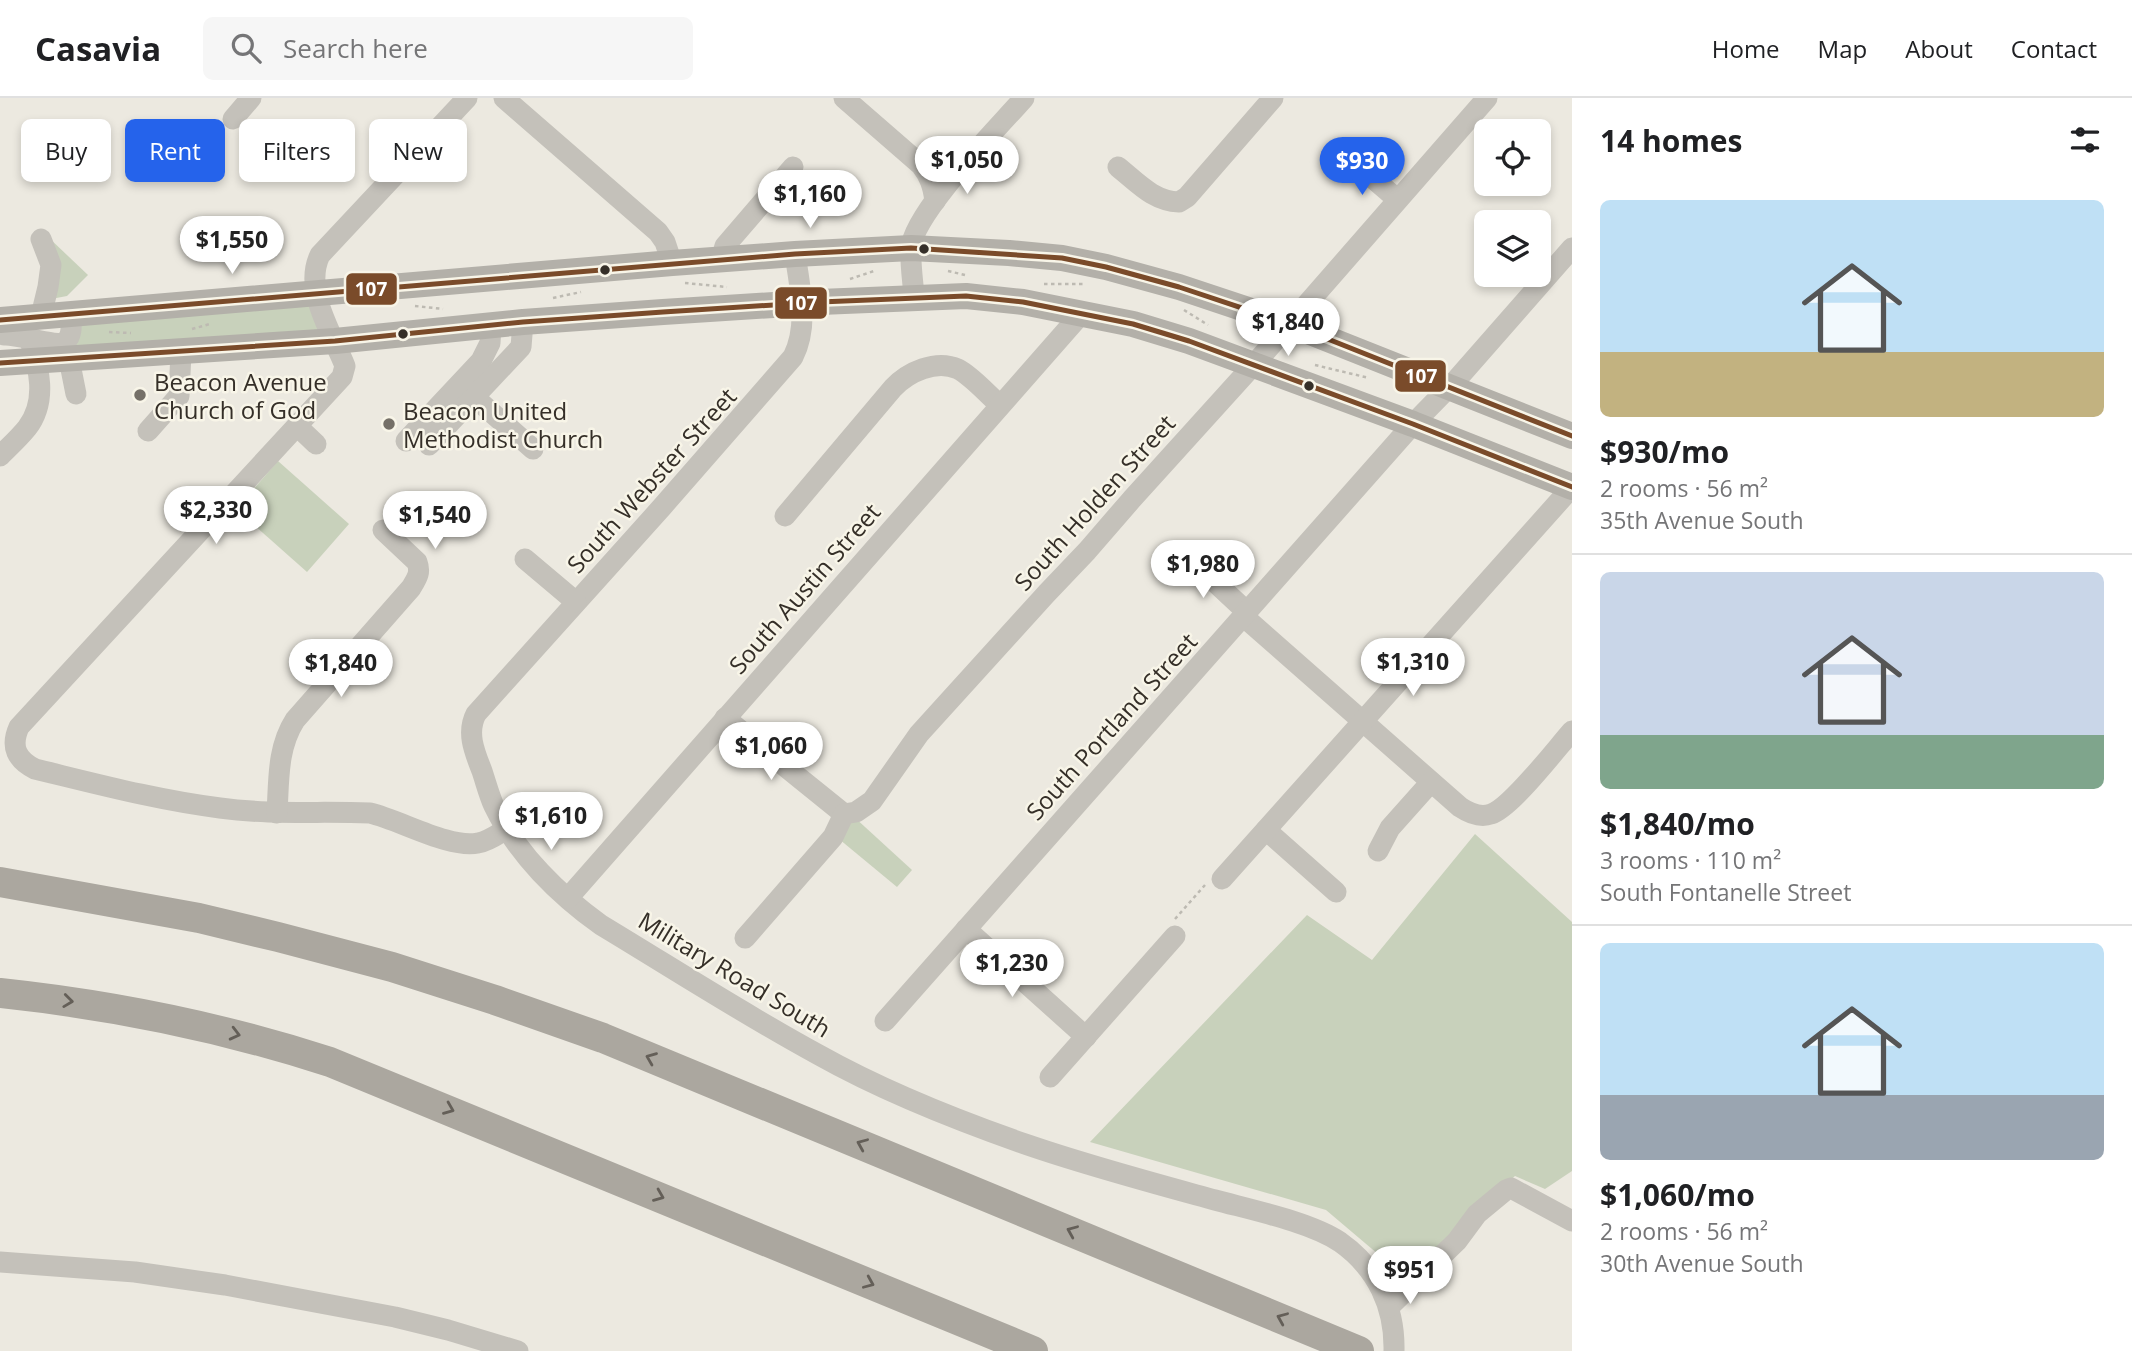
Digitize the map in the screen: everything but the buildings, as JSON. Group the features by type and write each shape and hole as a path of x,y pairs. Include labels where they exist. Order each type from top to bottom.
{"highway":[{"path":"0,882 199,918 392,967 495,1000 616,1043 1352,1348"},
{"path":"0,993 91,1004 168,1018 270,1042 330,1062 1033,1351"}],"main road":[{"path":"0,363 71,314 315,293 675,273 721,259 911,248 1062,258 1179,287 1290,324 1572,436"},
{"path":"2,327 36,338 69,359 182,342 335,341 523,322 802,303 966,296 1023,302 1133,324 1189,341 1572,487"}],"street":[{"path":"233,119 251,98"},
{"path":"467,98 320,255 313,278 315,293 345,366 342,377 19,727 14,746 21,760 35,769 165,800 277,813 370,813 465,844 476,844 493,838 508,828"},
{"path":"504,98 659,232 675,273"},
{"path":"844,98 921,165 933,186 935,201"},
{"path":"914,297 911,248 918,227 935,201 1024,98"},
{"path":"1118,167 1161,200 1179,202 1187,197 1273,98"},
{"name":"South Holden Street","path":"844,814 856,812 872,801 919,734 1290,324 1487,98"},
{"path":"1355,163 1397,199"},
{"path":"721,259 725,246 793,167"},
{"path":"0,456 29,426 41,395 36,338 51,265 41,239"},
{"name":"South Portland Street","path":"885,1021 1572,248"},
{"name":"South Webster Street","path":"476,714 789,363 802,336 802,303 795,254"},
{"name":"South Austin Street","path":"568,898 1081,314"},
{"path":"429,445 522,347 523,322"},
{"path":"406,441 481,361 489,343 491,326"},
{"path":"148,431 179,396 182,342"},
{"path":"69,359 76,394"},
{"path":"785,516 900,380 916,371 935,366 956,368 1000,405"},
{"path":"474,397 533,449"},
{"path":"297,426 316,444"},
{"path":"1222,879 1572,487"},
{"path":"277,813 281,754 288,731 418,577 420,569 417,562 383,530"},
{"path":"1188,557 1245,614 1363,722 1468,812 1483,816 1508,803 1572,731"},
{"path":"525,559 576,602"},
{"name":"Military Road South","path":"476,714 472,723 474,750 495,807 542,873 601,925 819,1055 937,1112 1030,1145 1273,1215 1339,1241 1374,1275 1389,1307 1394,1351"},
{"path":"725,718 844,814 833,837 744,938"},
{"path":"1378,851 1390,828 1432,782"},
{"path":"1266,830 1336,892"},
{"path":"966,929 1086,1037"},
{"path":"1050,1077 1175,936"},
{"path":"1389,1307 1457,1241 1477,1214 1506,1190 1511,1188 1572,1221"},
{"path":"0,1262 135,1272 225,1285 395,1317 448,1329 518,1351"}],"path":[{"path":"839,282 878,269"},
{"path":"675,273 737,288"},
{"path":"546,300 582,292"},
{"path":"407,305 447,309"},
{"path":"182,342 211,323"},
{"path":"104,332 136,334"},
{"path":"1307,363 1371,379"},
{"path":"1175,936 1168,928 1212,876 1216,874 1222,879"}],"green space":[{"path":"48,237 88,275 67,296 51,299"},
{"path":"309,303 320,330 74,353 78,322"},
{"path":"278,461 349,524 307,572 236,509"},
{"path":"853,816 912,870 897,887 839,839"},
{"path":"1475,834 1572,922 1572,1171 1545,1189 1515,1176 1411,1270 1385,1260 1326,1210 1090,1142 1307,915 1372,960"}],"transit line":[{"name":"107","path":"0,320 795,254 911,248 1062,258 1179,287 1290,324 1572,436"},
{"name":"107","path":"0,363 335,341 523,322 663,312 966,296 1023,302 1133,324 1189,341 1413,424 1572,487"}],"place":[{"name":"Beacon Avenue Church of God","path":"140,395"},
{"name":"Beacon United Methodist Church","path":"389,424"}]}
